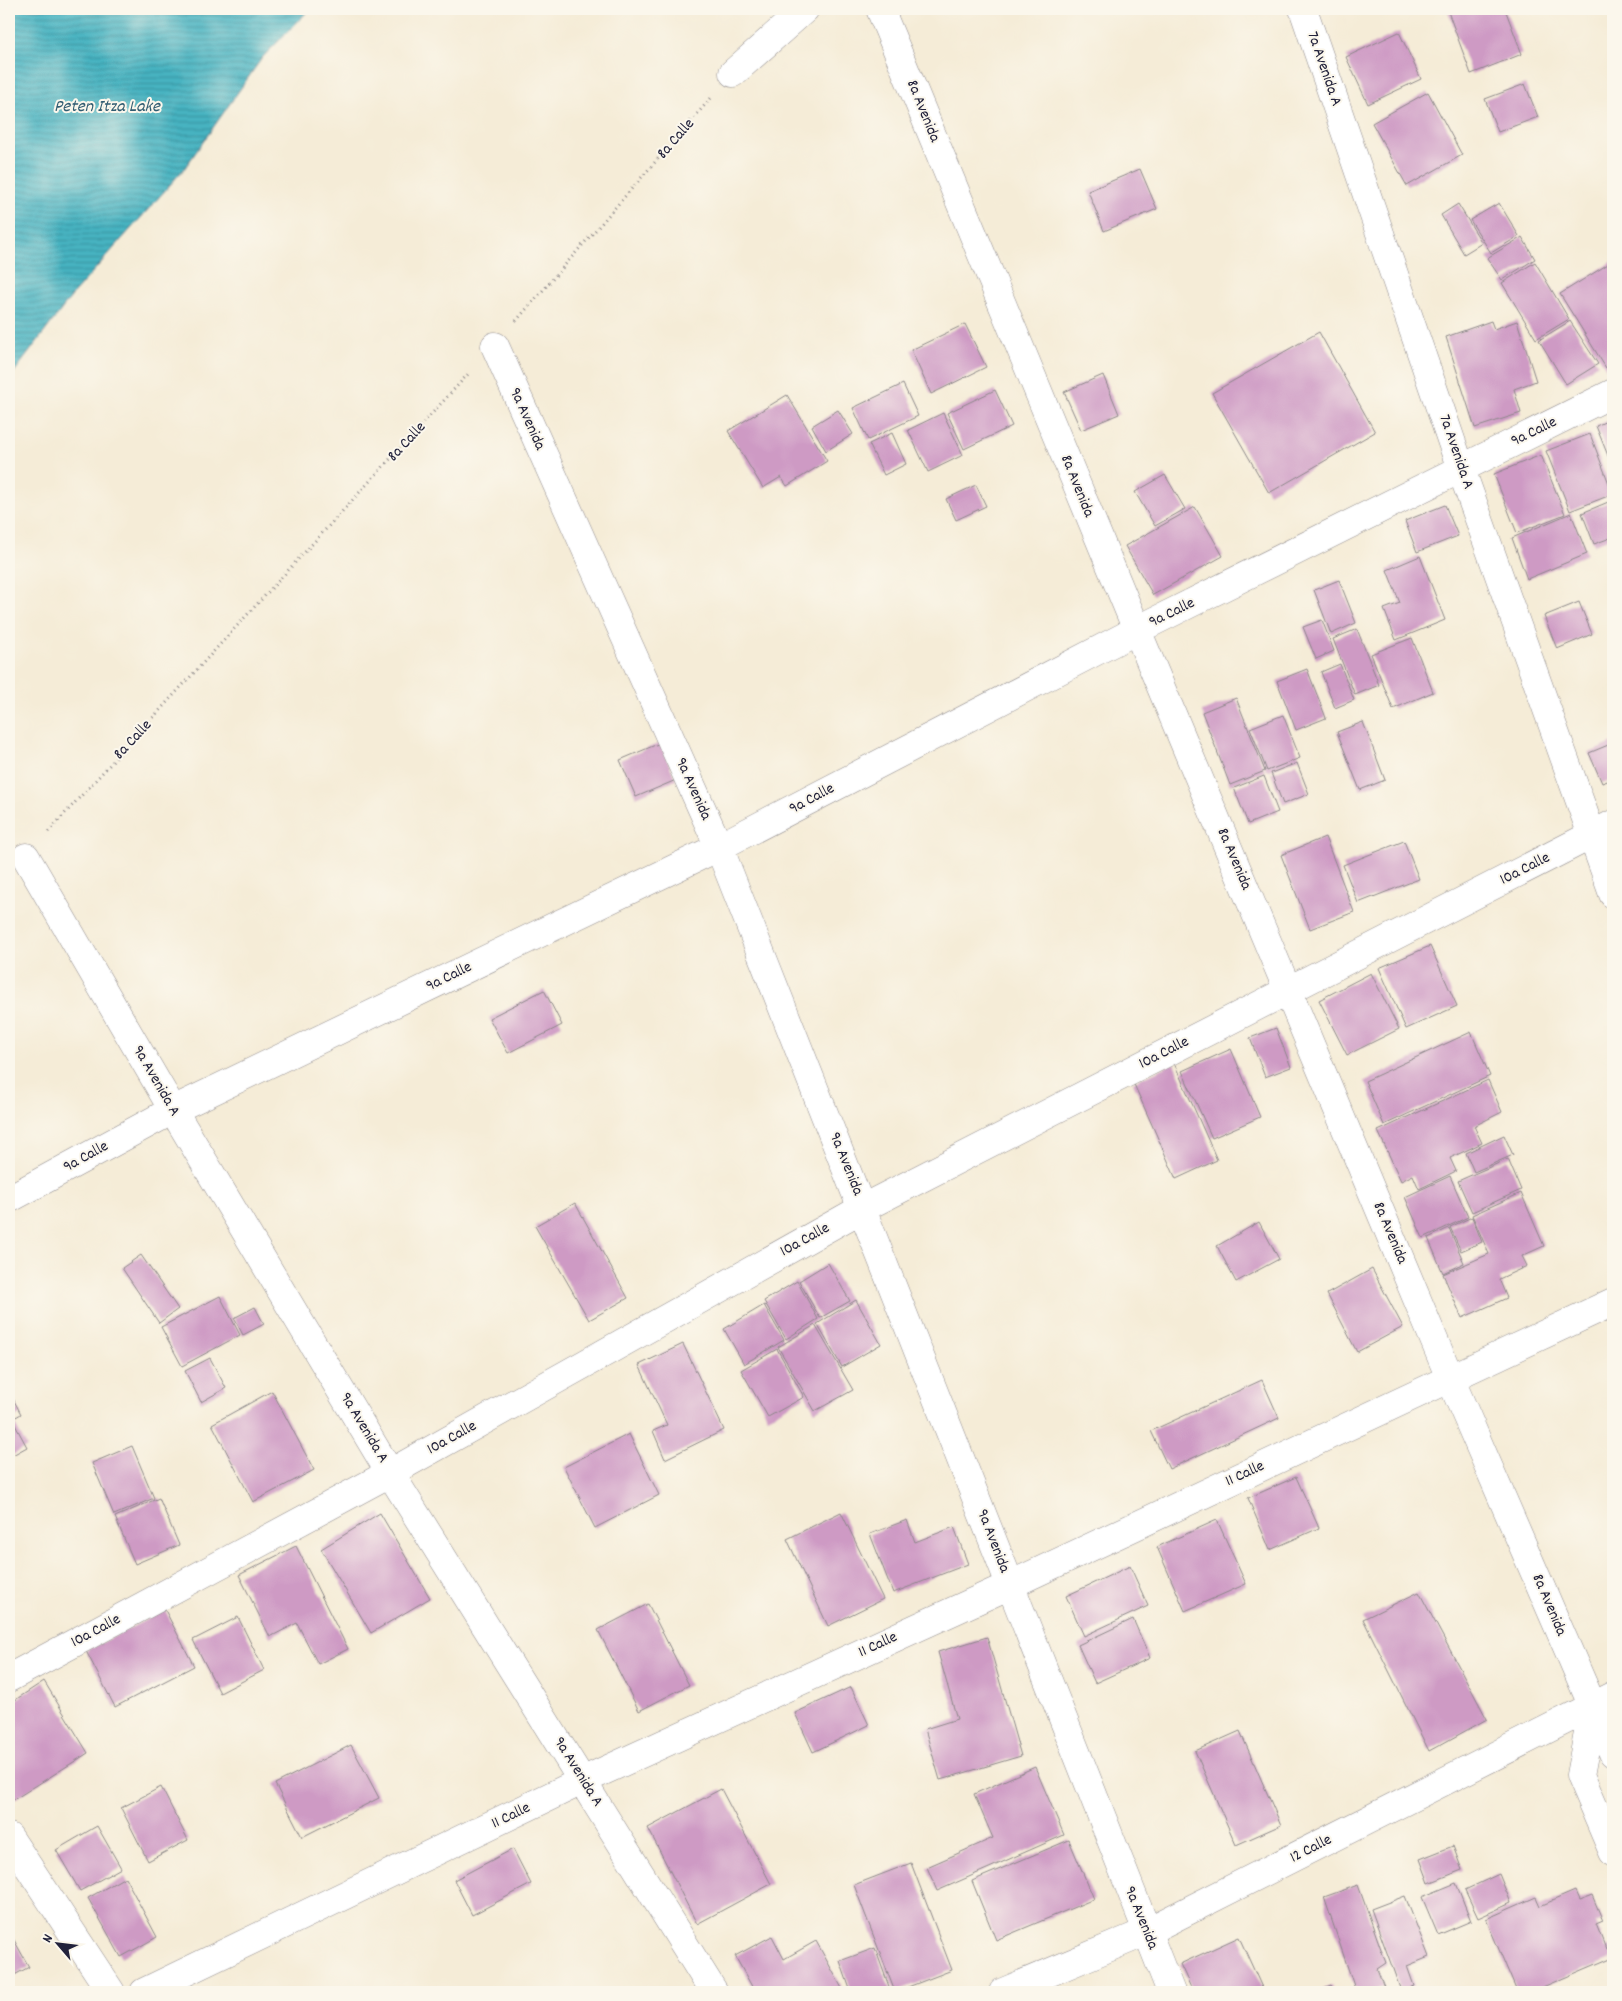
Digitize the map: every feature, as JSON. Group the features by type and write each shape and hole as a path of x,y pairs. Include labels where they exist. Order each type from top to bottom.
{"street":[{"path":"733,73 805,9"},
{"name":"8a Avenida","path":"880,9 1450,1378 1603,1702 1613,1752"},
{"name":"7a Avenida A","path":"1303,9 1461,468 1603,829 1613,894"},
{"name":"9a Avenida","path":"495,346 720,847 1171,1992"},
{"name":"9a Calle","path":"9,1199 173,1110 720,847 1137,630 1613,393"},
{"name":"10a Calle","path":"9,1678 390,1473 863,1208 1603,829"},
{"name":"9a Avenida A","path":"26,857 173,1110 390,1473 584,1780 714,1992"},
{"name":"11 Calle","path":"144,1992 584,1780 1010,1584 1613,1302"},
{"path":"1603,1702 1580,1775 1613,1852"},
{"name":"12 Calle","path":"1003,1992 1146,1932 1603,1702"},
{"path":"9,1837 111,1992"}],"path":[{"name":"8a Calle","path":"26,857 495,346 733,73"}],"water":[{"name":"Peten Itza Lake","path":"9,9 310,9 262,58 184,169 74,293 9,379"}],"building":[{"path":"1447,9 1505,9 1522,54 1471,74"},
{"path":"1399,32 1421,79 1368,104 1346,57"},
{"path":"1525,84 1538,117 1498,132 1485,99"},
{"path":"1428,92 1462,155 1407,186 1372,123"},
{"path":"1140,169 1157,209 1104,231 1088,191"},
{"path":"1499,203 1519,236 1491,253 1470,220"},
{"path":"1458,204 1482,243 1464,254 1441,215"},
{"path":"1522,237 1535,259 1502,280 1487,258"},
{"path":"1613,261 1613,364 1606,368 1560,294"},
{"path":"1535,262 1569,319 1536,339 1502,283"},
{"path":"1491,321 1494,329 1517,321 1536,381 1514,389 1521,413 1475,428 1446,337"},
{"path":"1570,321 1598,364 1566,384 1539,340"},
{"path":"965,324 986,367 931,394 911,350"},
{"path":"1319,332 1375,432 1269,493 1212,393"},
{"path":"1103,375 1119,414 1081,430 1064,392"},
{"path":"903,384 918,416 868,440 853,408"},
{"path":"995,390 1012,426 964,449 947,413"},
{"path":"787,395 827,461 787,486 781,477 763,488 728,431"},
{"path":"838,410 853,434 826,451 812,426"},
{"path":"943,413 963,455 928,472 908,430"},
{"path":"1613,418 1613,468 1596,426"},
{"path":"892,433 906,464 884,475 869,444"},
{"path":"1590,434 1613,494 1570,511 1546,451"},
{"path":"1541,455 1565,514 1517,533 1494,474"},
{"path":"1165,475 1185,509 1155,526 1135,492"},
{"path":"976,485 986,506 956,520 946,499"},
{"path":"1613,500 1613,537 1594,544 1582,513"},
{"path":"1445,505 1458,536 1417,552 1405,521"},
{"path":"1195,507 1223,556 1153,595 1125,546"},
{"path":"1571,513 1587,554 1527,579 1512,538"},
{"path":"1420,556 1445,620 1396,640 1384,609 1400,603 1387,570"},
{"path":"1339,580 1356,623 1331,634 1314,590"},
{"path":"1579,602 1592,634 1557,649 1544,616"},
{"path":"1322,620 1334,651 1316,659 1303,627"},
{"path":"1357,629 1379,685 1355,695 1333,639"},
{"path":"1412,638 1433,692 1393,709 1371,654"},
{"path":"1340,664 1354,700 1335,708 1321,672"},
{"path":"1307,669 1326,718 1296,730 1277,681"},
{"path":"1236,698 1265,771 1230,785 1202,712"},
{"path":"1283,715 1300,758 1267,771 1250,728"},
{"path":"1363,722 1385,780 1360,790 1337,732"},
{"path":"660,743 676,780 636,797 620,760"},
{"path":"1613,743 1613,779 1602,783 1589,753"},
{"path":"1297,763 1309,794 1283,804 1271,773"},
{"path":"1264,776 1278,812 1248,824 1234,788"},
{"path":"1325,837 1354,912 1310,929 1281,855"},
{"path":"1404,841 1419,879 1358,903 1343,865"},
{"path":"1430,946 1457,1006 1406,1029 1379,968"},
{"path":"1371,973 1399,1029 1347,1055 1319,1000"},
{"path":"544,990 562,1025 508,1053 489,1018"},
{"path":"1276,1028 1291,1067 1265,1077 1250,1038"},
{"path":"1471,1032 1490,1076 1384,1125 1365,1081"},
{"path":"1231,1049 1260,1117 1212,1138 1182,1071"},
{"path":"1174,1063 1217,1160 1176,1179 1133,1082"},
{"path":"1488,1080 1502,1112 1474,1126 1482,1143 1450,1158 1456,1171 1419,1189 1413,1175 1401,1181 1378,1131"},
{"path":"1504,1135 1513,1155 1474,1172 1466,1153"},
{"path":"1508,1159 1521,1190 1472,1212 1458,1181"},
{"path":"1450,1176 1468,1217 1423,1238 1405,1197"},
{"path":"1521,1193 1544,1246 1522,1256 1527,1266 1499,1279 1507,1298 1462,1318 1443,1274 1489,1254 1472,1215"},
{"path":"575,1203 628,1298 589,1320 535,1226"},
{"path":"1472,1217 1482,1242 1461,1251 1450,1227"},
{"path":"1259,1222 1279,1259 1236,1282 1217,1246"},
{"path":"1449,1228 1464,1263 1443,1273 1428,1238"},
{"path":"141,1255 178,1309 159,1323 122,1268"},
{"path":"828,1263 850,1301 820,1318 799,1281"},
{"path":"1372,1269 1403,1327 1357,1352 1327,1294"},
{"path":"797,1281 818,1319 786,1339 764,1301"},
{"path":"220,1296 240,1335 182,1366 161,1327"},
{"path":"856,1300 881,1344 842,1367 817,1324"},
{"path":"764,1305 784,1340 744,1364 724,1329"},
{"path":"255,1307 264,1324 243,1335 234,1318"},
{"path":"815,1325 853,1390 815,1411 778,1347"},
{"path":"683,1344 724,1430 665,1459 653,1431 667,1425 639,1365"},
{"path":"777,1349 804,1397 768,1417 741,1370"},
{"path":"210,1358 226,1388 201,1402 185,1371"},
{"path":"1262,1380 1279,1418 1169,1469 1151,1431"},
{"path":"9,1391 21,1414 9,1421"},
{"path":"272,1391 314,1470 253,1502 212,1424"},
{"path":"14,1423 27,1447 9,1457 9,1426"},
{"path":"629,1434 659,1495 595,1528 564,1467"},
{"path":"132,1446 154,1498 114,1515 92,1463"},
{"path":"1296,1477 1319,1528 1270,1550 1248,1498"},
{"path":"159,1498 179,1545 135,1564 115,1517"},
{"path":"841,1512 883,1599 828,1626 787,1539"},
{"path":"380,1513 430,1598 371,1633 321,1549"},
{"path":"907,1520 915,1542 954,1527 968,1564 893,1593 870,1534"},
{"path":"1217,1520 1246,1584 1185,1611 1157,1547"},
{"path":"296,1546 348,1649 318,1664 297,1623 270,1637 239,1575"},
{"path":"1130,1566 1148,1606 1084,1636 1066,1596"},
{"path":"1419,1592 1487,1719 1429,1751 1363,1619"},
{"path":"648,1604 689,1685 639,1711 598,1630"},
{"path":"165,1610 194,1666 115,1707 86,1651"},
{"path":"238,1617 264,1670 220,1693 193,1640"},
{"path":"1133,1619 1150,1658 1095,1683 1078,1645"},
{"path":"987,1637 1021,1756 940,1780 925,1729 957,1719 938,1652"},
{"path":"44,1681 88,1753 10,1802 9,1704"},
{"path":"851,1687 869,1725 813,1752 795,1713"},
{"path":"1240,1731 1281,1825 1236,1845 1195,1751"},
{"path":"351,1745 379,1798 302,1837 275,1784"},
{"path":"1035,1767 1064,1835 937,1891 927,1867 993,1838 974,1794"},
{"path":"161,1787 188,1840 148,1861 121,1808"},
{"path":"721,1789 771,1884 697,1924 648,1828"},
{"path":"97,1826 121,1868 80,1891 56,1850"},
{"path":"1069,1840 1094,1899 996,1940 972,1881"},
{"path":"1453,1846 1462,1870 1429,1883 1420,1859"},
{"path":"513,1849 531,1884 472,1915 454,1880"},
{"path":"911,1863 952,1970 895,1992 854,1885"},
{"path":"1499,1874 1511,1903 1478,1918 1465,1890"},
{"path":"125,1877 157,1937 121,1957 88,1898"},
{"path":"1456,1883 1471,1921 1438,1935 1422,1897"},
{"path":"1358,1885 1386,1963 1377,1969 1384,1987 1369,1992 1356,1992 1324,1897"},
{"path":"1575,1891 1579,1900 1592,1895 1603,1921 1596,1924 1606,1949 1611,1946 1613,1957 1531,1992 1517,1992 1486,1919 1536,1897 1540,1906"},
{"path":"1405,1896 1429,1957 1407,1966 1414,1986 1401,1991 1371,1909"},
{"path":"9,1931 29,1967 9,1978"},
{"path":"772,1936 784,1959 816,1941 844,1992 755,1992 735,1956"},
{"path":"1239,1937 1264,1992 1193,1992 1180,1964"},
{"path":"875,1948 891,1992 851,1992 840,1961"},
{"path":"1331,1986 1333,1992 1316,1992"}]}
